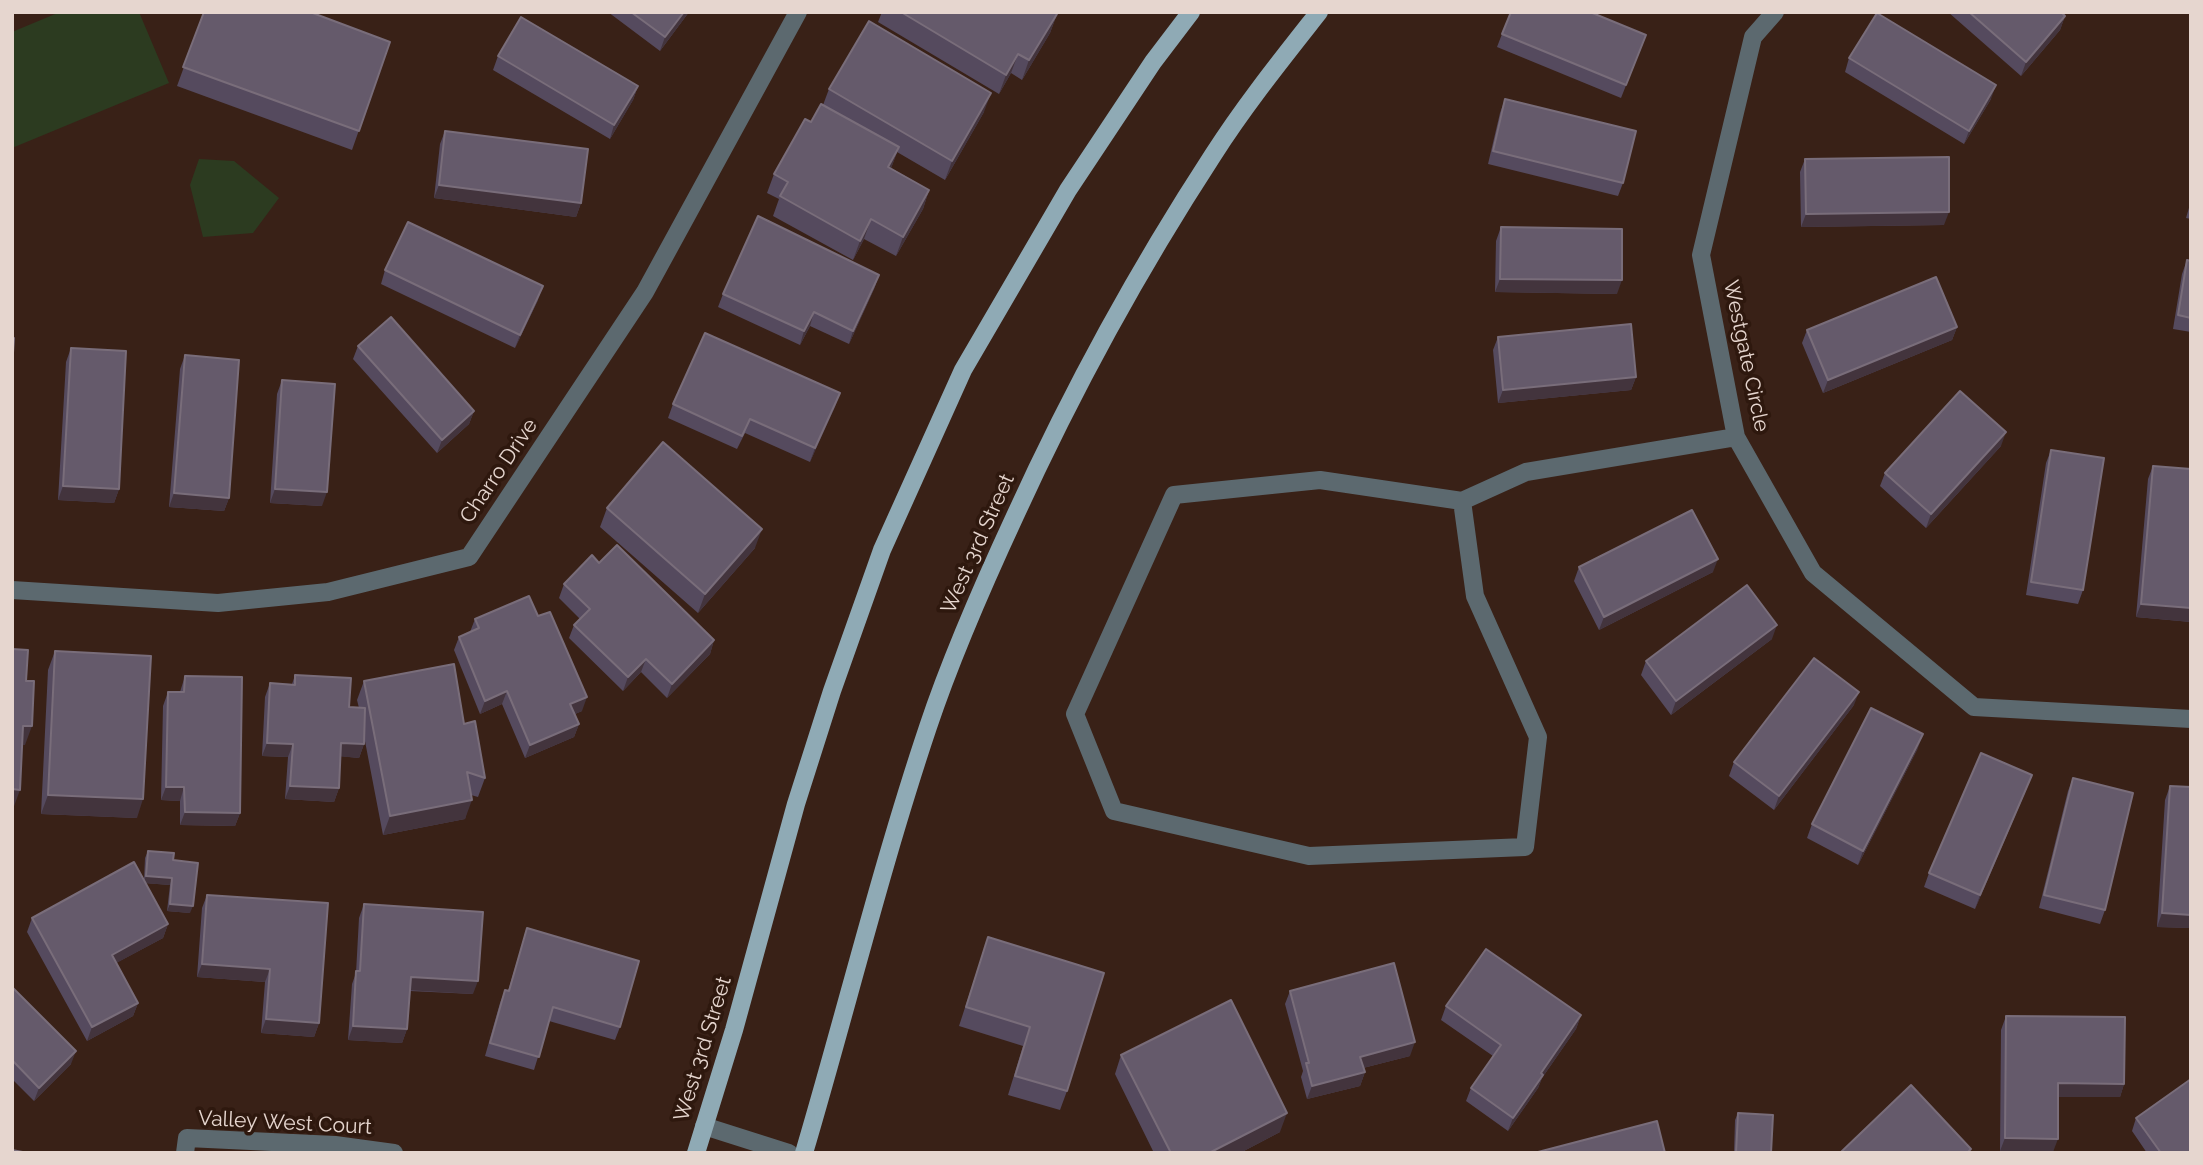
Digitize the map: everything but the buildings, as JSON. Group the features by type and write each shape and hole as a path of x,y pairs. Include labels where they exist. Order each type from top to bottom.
{"main road":[{"name":"West 3rd Street","path":"696,1153 734,1030 796,804 832,691 882,550 963,370 1068,190 1153,62 1192,12"},
{"name":"West 3rd Street","path":"804,1153 899,818 929,725 963,633 1002,544 1103,339 1161,237 1214,152 1318,12"}],"street":[{"name":"Charro Drive","path":"12,590 218,603 328,592 469,557 645,292 798,12"},
{"name":"Westgate Circle","path":"1774,12 1753,37 1701,255 1736,437 1813,573 1974,706 2191,719"},
{"path":"1462,501 1475,596 1538,737 1525,847 1309,856 1114,811 1075,714 1174,495 1320,480 1462,501 1526,472 1736,437"},
{"path":"704,1126 789,1153"},
{"name":"Valley West Court","path":"185,1153 187,1138 335,1145 394,1153"}],"green space":[{"path":"60,12 139,12 169,83 12,148 12,32"},
{"path":"199,159 234,161 279,198 253,233 203,237 190,185"}]}
